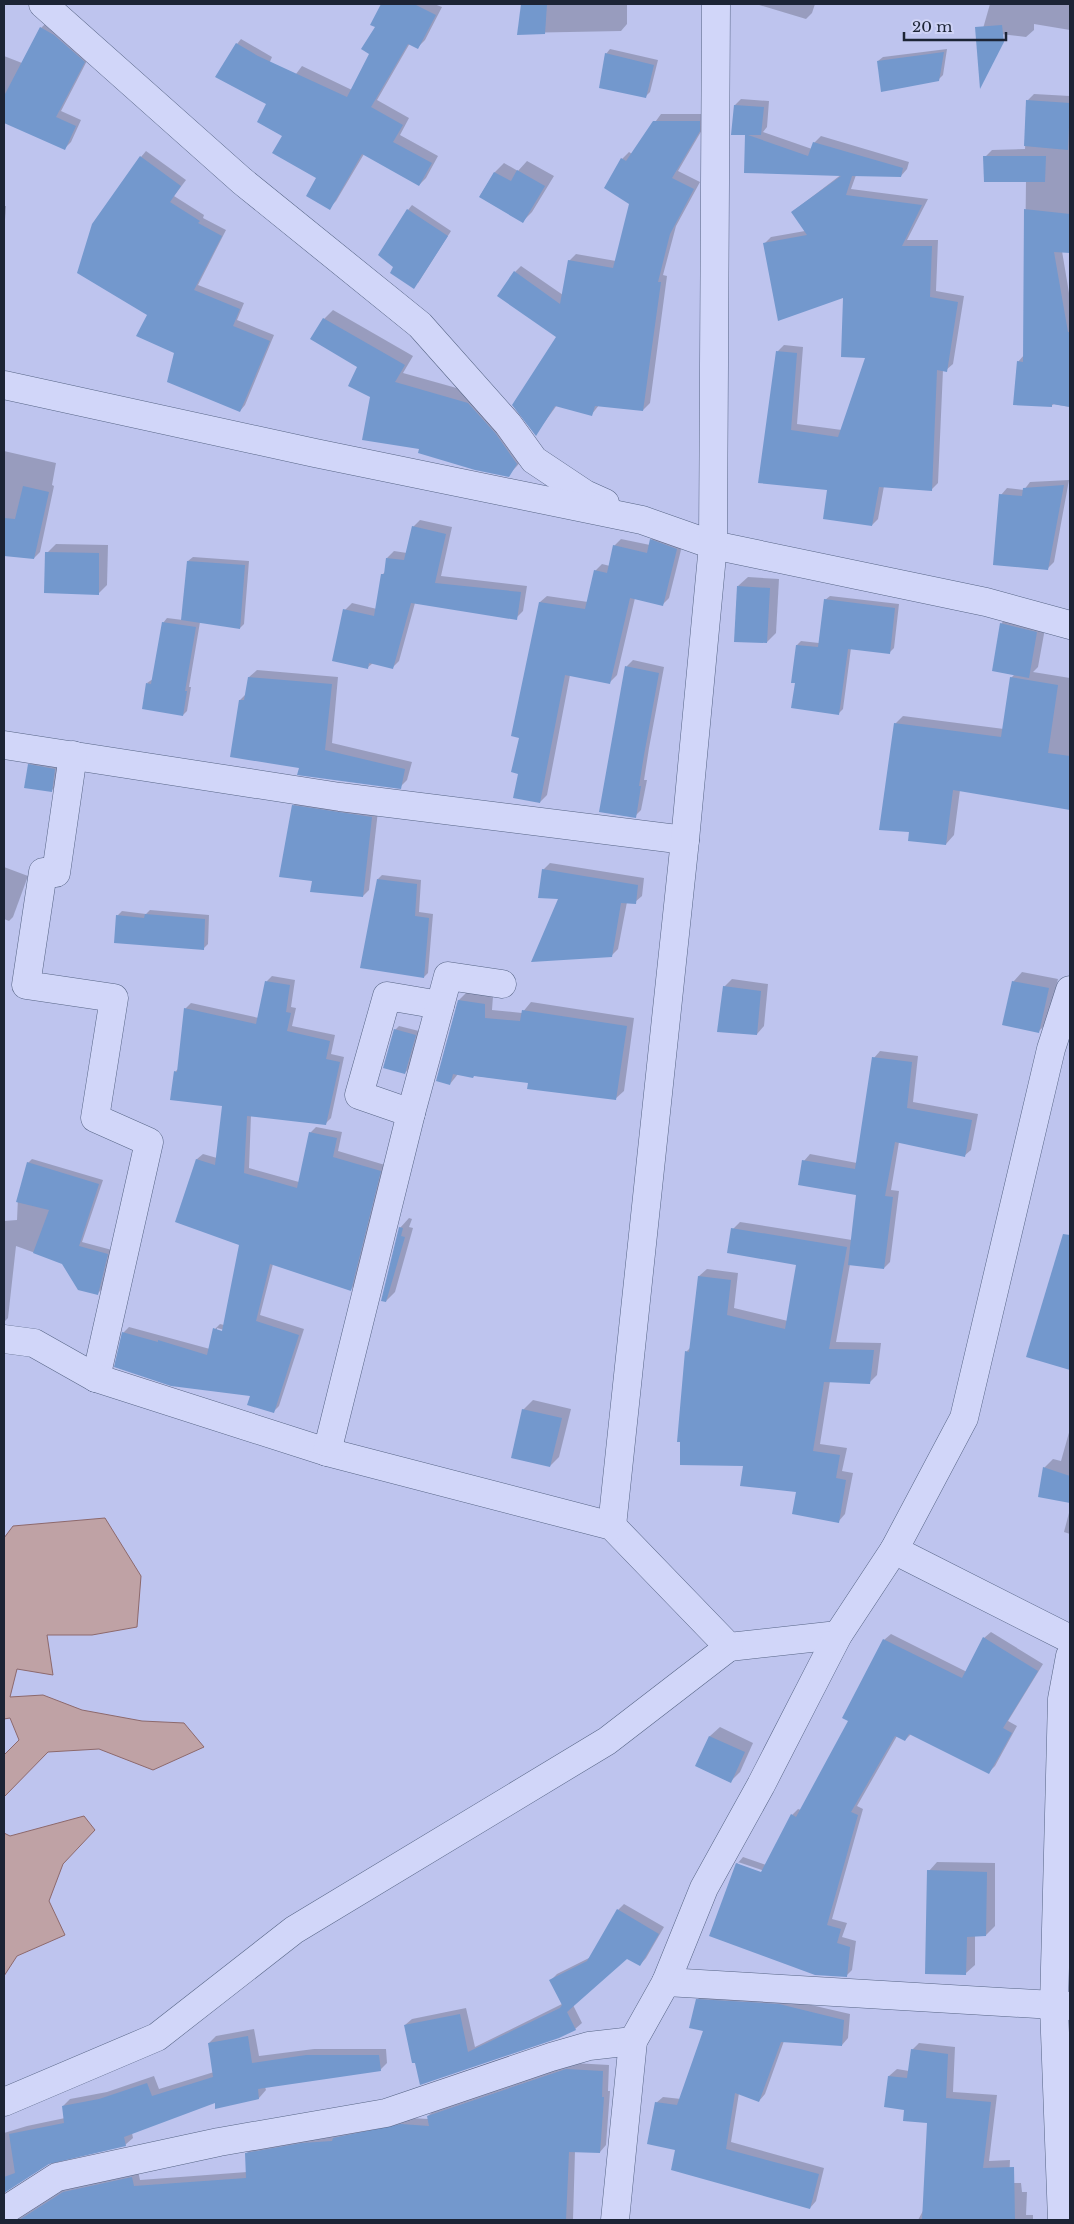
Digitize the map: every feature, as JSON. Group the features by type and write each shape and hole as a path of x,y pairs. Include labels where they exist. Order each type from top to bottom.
{"street":[{"path":"43,4 242,181 420,325 508,424 534,460 585,494 642,520 714,545 986,602 1070,625"},
{"path":"612,1526 685,840 714,545 716,4"},
{"path":"4,385 315,453 642,520"},
{"path":"4,744 340,797 685,840"},
{"path":"73,756 56,873 44,872 26,985 114,998 95,1118 149,1142 96,1378"},
{"path":"327,1452 411,1113 448,976 502,984"},
{"path":"615,2220 633,2041 666,1982 704,1888 761,1785 838,1635 894,1550 964,1418 1051,1049 1070,990"},
{"path":"411,1113 359,1095 387,996 440,1005"},
{"path":"4,1339 34,1343 96,1378 327,1452 612,1526 729,1647"},
{"path":"894,1550 1070,1639"},
{"path":"4,2102 156,2037 294,1930 607,1741 729,1647 838,1635"},
{"path":"1062,2220 1062,1699 1070,1656"},
{"path":"666,1982 1062,2006"},
{"path":"13,2212 57,2177 219,2142 386,2113 558,2055 589,2046 633,2041"}],"shaded area":[{"path":"105,1518 141,1576 137,1627 92,1635 47,1635 53,1675 17,1669 10,1697 43,1695 82,1710 142,1721 184,1723 204,1747 153,1770 99,1749 48,1752 4,1797 4,1755 19,1740 10,1718 4,1719 4,1538 13,1526"},
{"path":"84,1816 95,1830 63,1864 49,1901 65,1935 17,1956 4,1976 4,1833 10,1836"}],"building":[{"path":"381,4 414,4 436,15 418,49 408,44 371,107 403,125 393,142 432,163 419,186 362,154 330,210 306,196 316,178 272,153 282,136 257,122 266,104 215,77 236,43 258,56 347,97 369,54 361,49 375,27 370,25"},
{"path":"521,4 547,4 545,34 517,35"},
{"path":"1002,25 1004,42 980,89 975,27"},
{"path":"40,27 54,35 85,62 56,117 76,126 65,150 4,123 4,96"},
{"path":"944,52 939,81 881,92 877,61"},
{"path":"605,53 654,65 646,98 599,88"},
{"path":"1026,100 1070,103 1068,150 1024,146"},
{"path":"734,105 764,107 761,135 748,135 808,156 813,142 903,168 901,177 852,176 846,195 922,205 902,246 932,246 930,297 958,302 947,372 937,370 932,491 879,487 872,526 823,519 827,490 758,483 776,351 797,353 791,430 838,437 865,358 841,357 843,298 778,321 763,243 807,235 791,212 841,176 744,173 745,135 731,135"},
{"path":"653,121 700,121 700,131 672,178 694,189 670,234 658,282 661,282 643,411 595,406 592,416 555,406 536,436 512,405 556,337 497,296 514,271 560,304 568,260 613,268 629,204 604,188 621,158 626,161"},
{"path":"140,156 181,186 170,202 200,221 198,223 222,236 194,290 240,309 233,326 270,341 240,412 167,382 174,353 136,336 147,315 77,273 92,224"},
{"path":"983,156 1046,156 1045,182 984,182"},
{"path":"517,170 545,186 523,223 479,197 494,172 511,181"},
{"path":"407,209 448,236 414,289 390,273 393,267 378,255"},
{"path":"1024,209 1070,214 1070,253 1054,252 1068,332 1070,332 1070,407 1052,404 1052,407 1013,405 1017,361 1023,362"},
{"path":"323,318 405,365 395,382 468,403 496,434 517,464 509,477 475,470 418,453 419,449 362,440 370,397 348,386 357,367 310,339"},
{"path":"1064,485 1048,570 993,565 999,494 1022,496 1023,488"},
{"path":"23,486 49,492 34,559 4,556 4,518 15,519"},
{"path":"412,526 446,534 435,583 521,592 517,620 411,603 393,669 369,663 368,669 332,661 343,609 374,616 381,574 384,574 386,558 404,560"},
{"path":"650,539 677,549 663,606 630,598 610,684 565,675 540,803 513,798 518,774 511,772 519,738 511,736 539,602 585,609 594,570 607,573 613,545 647,553"},
{"path":"45,552 99,553 99,595 44,593"},
{"path":"187,561 245,565 240,629 181,620"},
{"path":"737,586 770,588 767,643 734,642"},
{"path":"824,599 895,608 890,654 848,649 839,715 791,708 795,683 791,683 796,645 818,647"},
{"path":"162,622 196,627 185,691 187,691 183,716 142,709 146,683 151,684"},
{"path":"1000,623 1037,632 1029,678 992,671"},
{"path":"625,666 659,673 639,786 641,786 636,818 599,812"},
{"path":"248,677 332,684 325,750 405,769 401,789 297,775 299,768 230,757 239,700 244,700"},
{"path":"1010,677 1058,685 1048,753 1070,756 1070,810 953,790 946,845 908,841 909,832 879,830 894,723 1001,737"},
{"path":"28,764 55,769 52,792 24,788"},
{"path":"292,805 372,817 363,897 310,892 312,881 279,877"},
{"path":"542,869 638,885 636,904 621,903 612,957 531,962 558,899 538,898"},
{"path":"377,879 417,884 415,916 429,918 424,978 360,968"},
{"path":"145,914 205,919 204,950 114,943 116,915 144,918"},
{"path":"265,981 290,985 286,1012 291,1013 287,1031 330,1041 326,1059 340,1062 326,1125 247,1116 244,1173 297,1188 309,1132 337,1138 333,1157 381,1171 351,1291 270,1264 256,1321 299,1335 274,1413 247,1405 250,1396 171,1386 114,1367 122,1332 158,1342 158,1340 207,1355 213,1328 222,1331 239,1245 175,1222 196,1159 215,1165 222,1106 170,1100 174,1071 177,1072 184,1008 256,1024"},
{"path":"1012,981 1049,988 1039,1033 1002,1025"},
{"path":"723,986 761,991 757,1035 717,1032"},
{"path":"458,1000 485,1004 485,1018 520,1021 522,1010 627,1026 616,1100 527,1089 528,1083 474,1076 473,1078 453,1074 450,1085 436,1081"},
{"path":"394,1029 416,1035 405,1074 383,1068"},
{"path":"872,1057 912,1062 907,1108 972,1120 965,1157 895,1142 885,1196 893,1197 884,1269 848,1265 856,1195 798,1185 802,1160 855,1169"},
{"path":"27,1162 99,1184 79,1246 108,1254 98,1295 78,1290 62,1264 33,1253 49,1210 16,1202"},
{"path":"399,1227 403,1228 401,1236 405,1237 386,1302 381,1301"},
{"path":"731,1228 847,1247 829,1349 874,1350 870,1384 824,1382 813,1451 840,1455 836,1478 846,1480 839,1523 792,1514 796,1492 740,1486 743,1466 680,1465 680,1442 677,1442 685,1351 689,1352 698,1276 731,1280 727,1315 785,1329 796,1265 727,1253"},
{"path":"1063,1234 1070,1235 1070,1370 1026,1357"},
{"path":"522,1409 562,1418 550,1467 511,1458"},
{"path":"1043,1467 1070,1476 1070,1503 1038,1497"},
{"path":"983,1637 1038,1671 1003,1728 1012,1733 989,1774 909,1734 905,1741 895,1736 851,1812 858,1815 827,1925 841,1929 837,1943 850,1947 847,1977 815,1975 709,1936 736,1863 761,1872 791,1814 796,1817 848,1721 842,1718 883,1639 962,1678"},
{"path":"709,1736 745,1752 731,1783 695,1766"},
{"path":"927,1870 987,1872 986,1936 967,1937 966,1975 925,1974"},
{"path":"617,1909 659,1934 640,1966 627,1959 567,2012 576,2030 559,2038 420,2085 415,2063 412,2063 404,2025 460,2014 468,2052 560,2008 562,2005 549,1980 587,1961"},
{"path":"696,1999 779,2004 844,2020 842,2046 781,2042 759,2102 735,2093 726,2149 819,2174 810,2209 671,2170 675,2150 647,2144 655,2102 677,2105 703,2031 689,2028"},
{"path":"248,2036 252,2063 306,2055 379,2055 381,2071 258,2089 259,2099 215,2109 215,2103 124,2137 126,2146 49,2164 4,2193 4,2177 15,2173 9,2134 64,2123 62,2106 99,2099 147,2083 152,2096 213,2077 208,2043"},
{"path":"911,2049 948,2054 946,2098 991,2102 983,2168 1014,2167 1015,2220 922,2220 927,2123 903,2121 904,2110 884,2107 888,2076 907,2078"},
{"path":"566,2069 603,2071 602,2097 604,2097 600,2153 569,2152 566,2220 19,2220 63,2192 132,2177 134,2186 246,2178 245,2153 302,2143 332,2141 333,2138 401,2124 429,2126 427,2116"}]}
